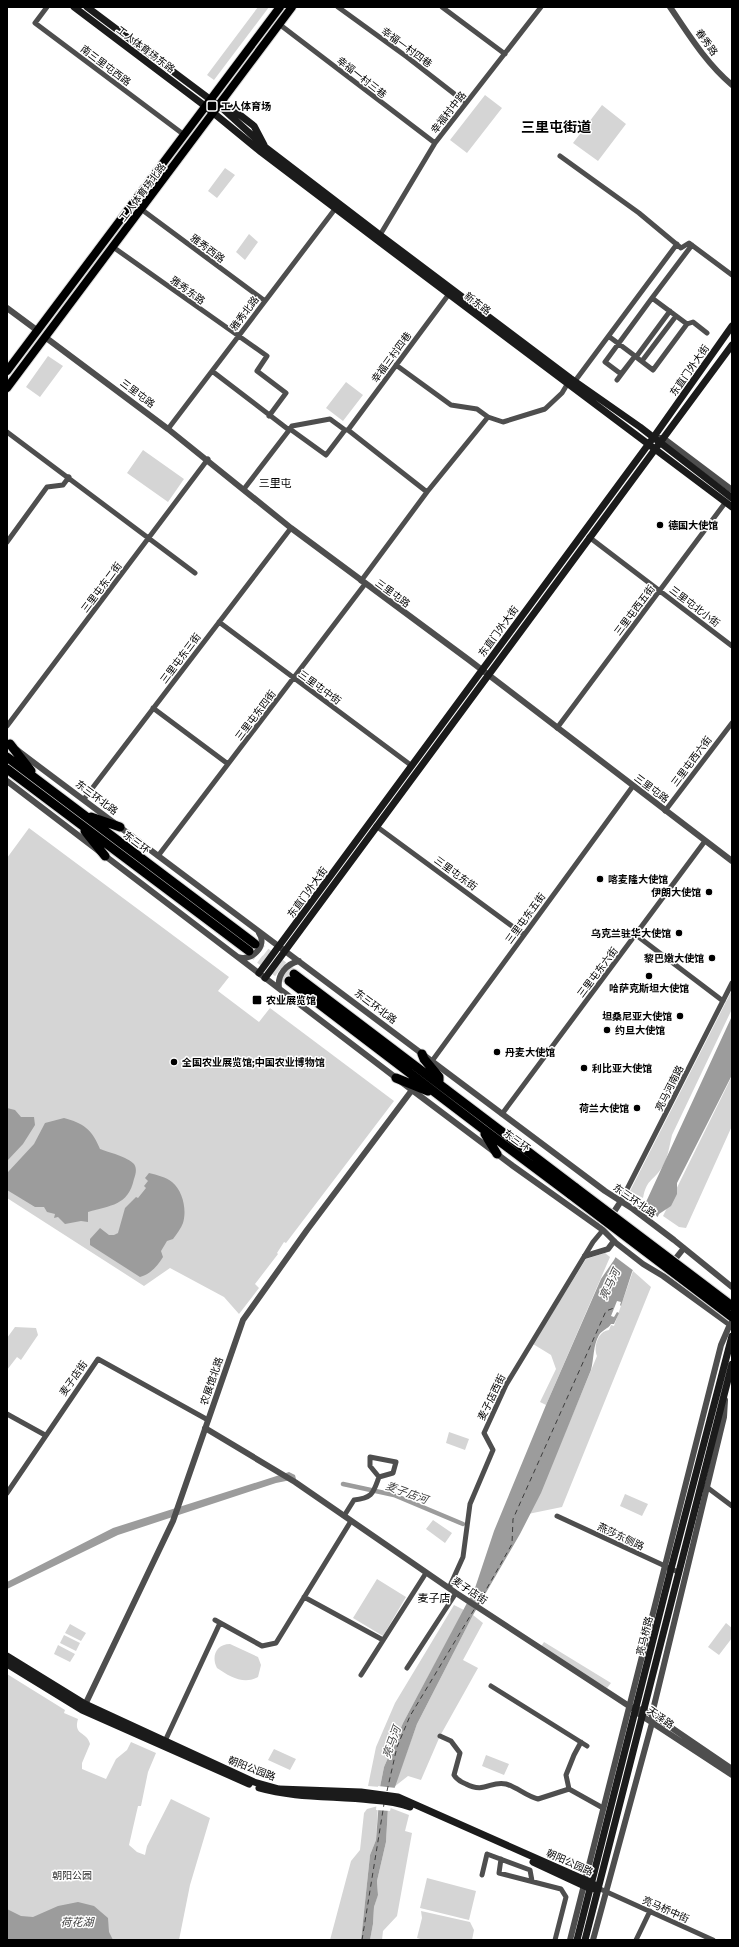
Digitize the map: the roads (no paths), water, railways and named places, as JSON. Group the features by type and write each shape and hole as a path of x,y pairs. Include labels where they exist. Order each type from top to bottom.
{"highway":[{"path":"8,743 37,786"},
{"name":"东三环","path":"7,757 37,786"},
{"name":"东三环","path":"7,769 37,786 252,947"},
{"path":"7,777 37,786"},
{"path":"79,817 105,856"},
{"path":"79,817 120,828"},
{"name":"东三环","path":"732,1306 574,1191 483,1129 292,977 439,1084 574,1191 732,1321"},
{"path":"422,1054 424,1060 439,1078 439,1084"},
{"path":"396,1078 440,1096"},
{"path":"483,1129 497,1154"}],"main road":[{"name":"工人体育场东路","path":"74,7 208,103"},
{"name":"工人体育场东路","path":"87,7 208,103"},
{"name":"工人体育场北路","path":"7,371 183,134 280,7"},
{"name":"工人体育场北路","path":"7,388 292,7"},
{"path":"208,103 218,106"},
{"name":"新东路","path":"218,106 254,126 265,147 572,382 651,441 659,443 730,496 732,507"},
{"name":"新东路","path":"218,106 335,209 449,294 572,382"},
{"name":"东直门外大街","path":"282,949 376,826 732,326"},
{"name":"东直门外大街","path":"282,949 412,766 589,537 732,345"},
{"path":"262,976 282,949"},
{"name":"亮马桥路","path":"585,1940 668,1568 732,1336"},
{"name":"亮马桥路","path":"577,1940 597,1888 678,1572 704,1487 732,1364"},
{"name":"朝阳公园路","path":"7,1656 84,1707 254,1782 279,1789 361,1792 375,1797"},
{"name":"朝阳公园路","path":"7,1664 84,1707 259,1788 279,1794 398,1799 584,1883"},
{"name":"朝阳公园路","path":"398,1799 533,1862 597,1888"}],"street":[{"name":"南三里屯西路","path":"47,7 35,23 183,134"},
{"name":"幸福一村四巷","path":"338,7 407,57 466,103"},
{"path":"442,7 505,54"},
{"name":"幸福村中路","path":"380,235 434,143 541,7"},
{"name":"春秀路","path":"673,8 704,56 718,73 732,85"},
{"name":"幸福一村三巷","path":"279,24 434,143"},
{"path":"560,156 640,213 681,248 689,243 732,275"},
{"name":"雅秀西路","path":"141,209 264,301"},
{"name":"雅秀北路","path":"168,429 335,209"},
{"path":"396,365 451,404 477,409 488,418 503,422 545,409 572,382 677,244"},
{"path":"636,356 621,374 605,362 692,245"},
{"name":"雅秀东路","path":"113,247 267,356 257,371 286,392 269,416"},
{"name":"幸福三村四巷","path":"289,430 326,455 347,430 449,294"},
{"path":"652,298 687,324"},
{"path":"7,308 38,331"},
{"path":"617,380 670,312"},
{"path":"642,361 676,316"},
{"path":"611,338 653,370 687,324 694,322 707,332"},
{"name":"三里屯路","path":"45,337 208,459 291,528 363,583 732,861"},
{"path":"212,370 269,416 289,430"},
{"name":"三里屯东四街","path":"158,856 294,678 427,492 488,418"},
{"path":"244,489 292,426 330,419 347,430 427,492"},
{"path":"7,432 195,573"},
{"path":"651,441 659,443"},
{"name":"三里屯东二街","path":"7,726 208,459"},
{"path":"7,542 47,488 63,486 69,477"},
{"name":"三里屯西五街","path":"557,728 730,496"},
{"name":"三里屯东三街","path":"84,799 291,528"},
{"name":"三里屯北小街","path":"589,537 732,646"},
{"name":"三里屯中街","path":"219,622 412,766"},
{"path":"153,708 228,764"},
{"name":"三里屯西六街","path":"665,811 732,723"},
{"name":"东三环北路","path":"8,743 605,1191 633,1209 732,1287"},
{"path":"7,782 497,1154 603,1230 615,1242 643,1264 672,1282 684,1284 732,1321 721,1344 668,1568 629,1706 570,1940"},
{"name":"三里屯东五街","path":"432,1061 633,786"},
{"name":"三里屯东街","path":"376,826 524,935"},
{"name":"三里屯东六街","path":"502,1114 705,841"},
{"path":"236,956 248,958 258,950 262,944 262,938 257,930"},
{"path":"636,935 723,1001"},
{"path":"279,988 278,982 285,969 292,962 299,961"},
{"name":"亮马河南路","path":"621,1201 732,983"},
{"name":"农展馆北路","path":"84,1707 174,1519 243,1320 307,1230 412,1090"},
{"path":"603,1230 621,1201"},
{"name":"麦子店西街","path":"449,1588 463,1557 470,1504 493,1450 484,1433 506,1385 593,1242 603,1230"},
{"path":"585,1256 608,1249 615,1242"},
{"path":"663,1276 684,1248"},
{"name":"麦子店街","path":"7,1493 98,1359 208,1420"},
{"path":"7,1414 45,1435"},
{"name":"麦子店街","path":"205,1428 295,1482 426,1573 636,1710"},
{"path":"370,1457 396,1462 393,1473 379,1477 370,1466 370,1457"},
{"path":"344,1516 354,1500 366,1499 373,1493 379,1477"},
{"path":"593,1940 597,1888 652,1723 652,1714 704,1487 732,1506"},
{"name":"燕莎东侧路","path":"557,1516 678,1572"},
{"path":"215,1620 262,1646 276,1643 351,1521"},
{"path":"361,1675 426,1573"},
{"path":"407,1668 456,1593"},
{"path":"304,1597 383,1640"},
{"path":"165,1742 220,1623"},
{"path":"491,1686 587,1746"},
{"name":"天泽路","path":"636,1710 644,1709 652,1714 732,1772"},
{"name":"天泽路","path":"636,1710 652,1723 732,1772"},
{"path":"440,1736 451,1740 460,1753 454,1775 457,1779 473,1788 480,1789 499,1784 506,1784 538,1799 569,1789 603,1808"},
{"path":"569,1789 566,1775 581,1742"},
{"path":"482,1875 487,1854 530,1870"},
{"path":"501,1859 499,1873 561,1889 566,1897 555,1940"},
{"path":"532,1881 530,1870 533,1862"},
{"name":"亮马桥中街","path":"597,1888 713,1940"},
{"path":"636,1940 650,1911"}],"water":[{"name":"亮马河","path":"732,1016 732,1075 677,1183 677,1194 671,1206 659,1214 632,1272 621,1306 621,1302 617,1301 611,1316 614,1317 617,1312 619,1313 614,1324 611,1324 599,1335 597,1339 591,1370 541,1493 520,1534 473,1615 417,1724 388,1807 386,1842 377,1881 378,1895 374,1907 370,1940 361,1940 370,1855 376,1840 380,1787 384,1767 403,1723 475,1588 494,1531 546,1405 601,1279 614,1260 646,1202"},
{"path":"7,1108 15,1110 21,1117 34,1117 35,1125 23,1144 7,1161"},
{"path":"64,1118 77,1122 86,1128 94,1136 100,1149 131,1161 136,1167 135,1177 128,1195 111,1206 88,1212 88,1222 81,1221 65,1224 58,1217 54,1218 55,1214 47,1212 44,1207 35,1207 7,1190 8,1172 34,1144 45,1123"},
{"path":"149,1173 161,1176 176,1186 183,1201 185,1212 182,1225 173,1239 167,1241 161,1251 163,1257 159,1263 154,1269 140,1277 90,1245 90,1239 100,1228 109,1235 118,1233 125,1208 136,1197 138,1198 146,1188 144,1186 148,1181 145,1178"},
{"path":"289,1472 295,1475 296,1479 276,1483 118,1535 7,1589 7,1582 113,1528"},
{"name":"荷花湖","path":"78,1902 94,1906 108,1918 109,1932 113,1940 7,1940 7,1909 21,1916 33,1917 58,1906"}],"waterway":[{"name":"麦子店河","path":"343,1484 394,1495 463,1524"}],"tunnel":[{"path":"255,944 294,974"},
{"path":"249,951 289,981"}],"place":[{"name":"工人体育场","path":"212,106"},
{"name":"德国大使馆","path":"660,525"},
{"name":"喀麦隆大使馆","path":"600,879"},
{"name":"伊朗大使馆","path":"709,892"},
{"name":"乌克兰驻华大使馆","path":"679,933"},
{"name":"黎巴嫩大使馆","path":"712,958"},
{"name":"哈萨克斯坦大使馆","path":"649,976"},
{"name":"农业展览馆","path":"257,1000"},
{"name":"坦桑尼亚大使馆","path":"680,1016"},
{"name":"约旦大使馆","path":"607,1030"},
{"name":"丹麦大使馆","path":"497,1052"},
{"name":"全国农业展览馆;中国农业博物馆","path":"174,1062"},
{"name":"利比亚大使馆","path":"584,1068"},
{"name":"荷兰大使馆","path":"637,1108"}],"district":[{"name":"三里屯街道","path":"556,126"},
{"name":"三里屯","path":"275,482"},
{"name":"麦子店","path":"434,1597"}],"park label":[{"name":"朝阳公园","path":"72,1875"}]}
